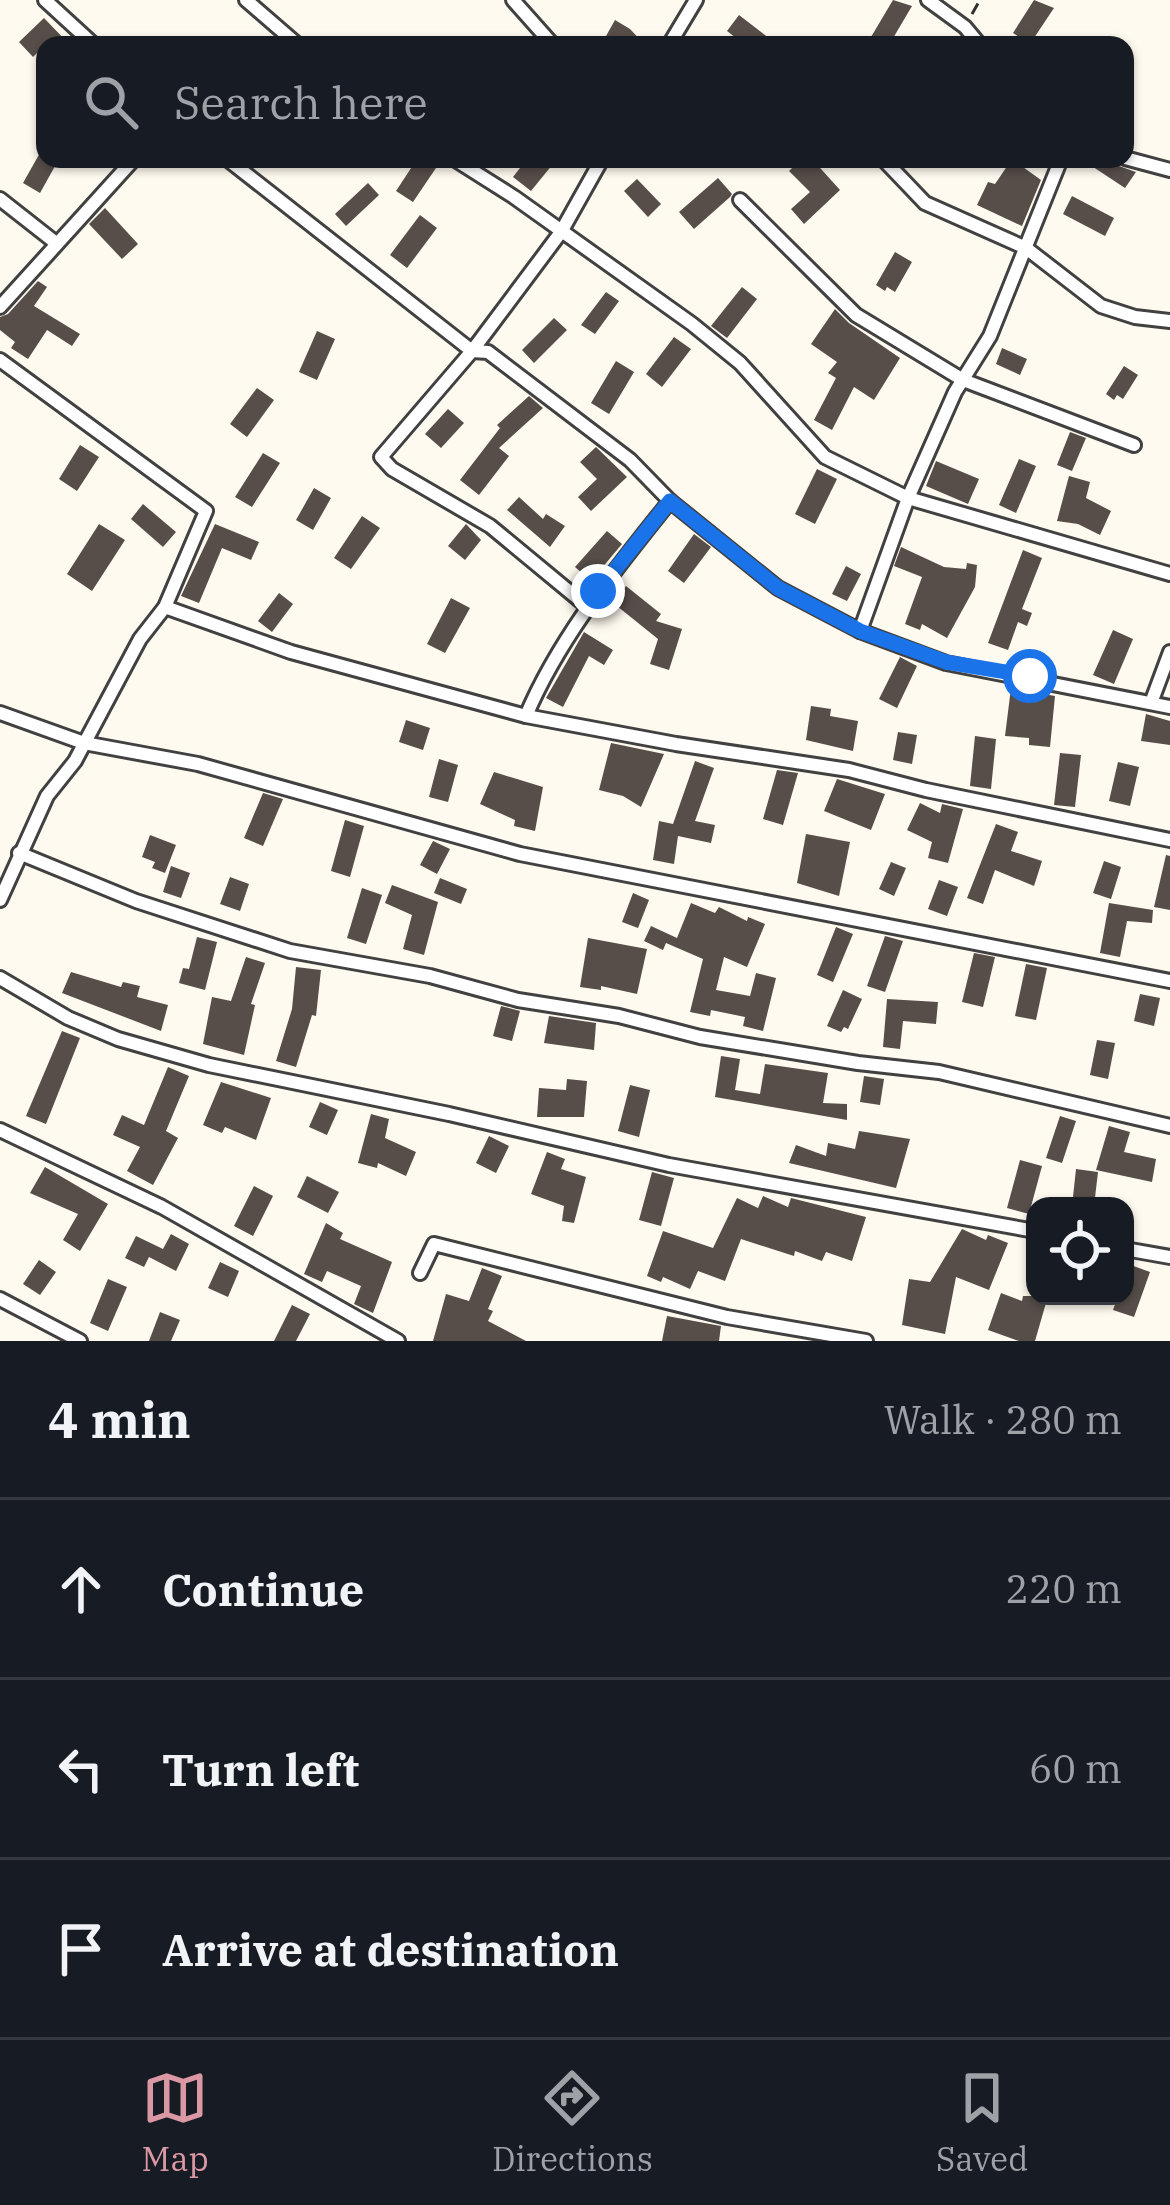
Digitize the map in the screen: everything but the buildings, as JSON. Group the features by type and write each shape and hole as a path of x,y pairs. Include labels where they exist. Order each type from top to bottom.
{"street":[{"path":"45,0 84,36"},
{"path":"246,0 288,36"},
{"path":"513,0 545,36"},
{"path":"674,36 696,0"},
{"path":"928,0 972,36"},
{"path":"1134,160 1170,170"},
{"path":"0,307 126,168"},
{"path":"238,168 472,351 488,352 630,460 670,501 778,588 860,631 946,662 1170,707"},
{"path":"469,168 514,196 740,363 825,457 908,498 1170,574"},
{"path":"588,607 490,526 392,469 381,457 472,351 561,232 597,168"},
{"path":"892,168 925,202 1026,248 1102,306 1135,317 1170,321"},
{"path":"860,631 908,498 963,380 990,336 1057,168"},
{"path":"0,199 56,243"},
{"path":"740,200 856,315 963,380 1134,445"},
{"path":"0,360 206,511 164,607 140,639 75,761 47,796 3,881 0,900"},
{"path":"526,716 588,607 670,501"},
{"path":"164,607 291,652 526,716 849,770 1170,840"},
{"path":"1151,703 1170,652"},
{"path":"0,712 84,742 198,764 520,854 1170,981"},
{"path":"19,854 136,901 290,951 430,976 518,1000 620,1016 700,1037 939,1072 1170,1126"},
{"path":"0,978 68,1018 118,1039 209,1065 449,1114 669,1166 1026,1229"},
{"path":"0,1130 162,1207 398,1341"},
{"path":"420,1273 434,1244 727,1317 866,1341"},
{"path":"1134,1251 1170,1258"},
{"path":"0,1298 80,1341"}],"path":[{"path":"964,27 980,0"}],"route":[{"path":"598,591 670,501 778,588 860,631 946,662 1030,676"}]}
